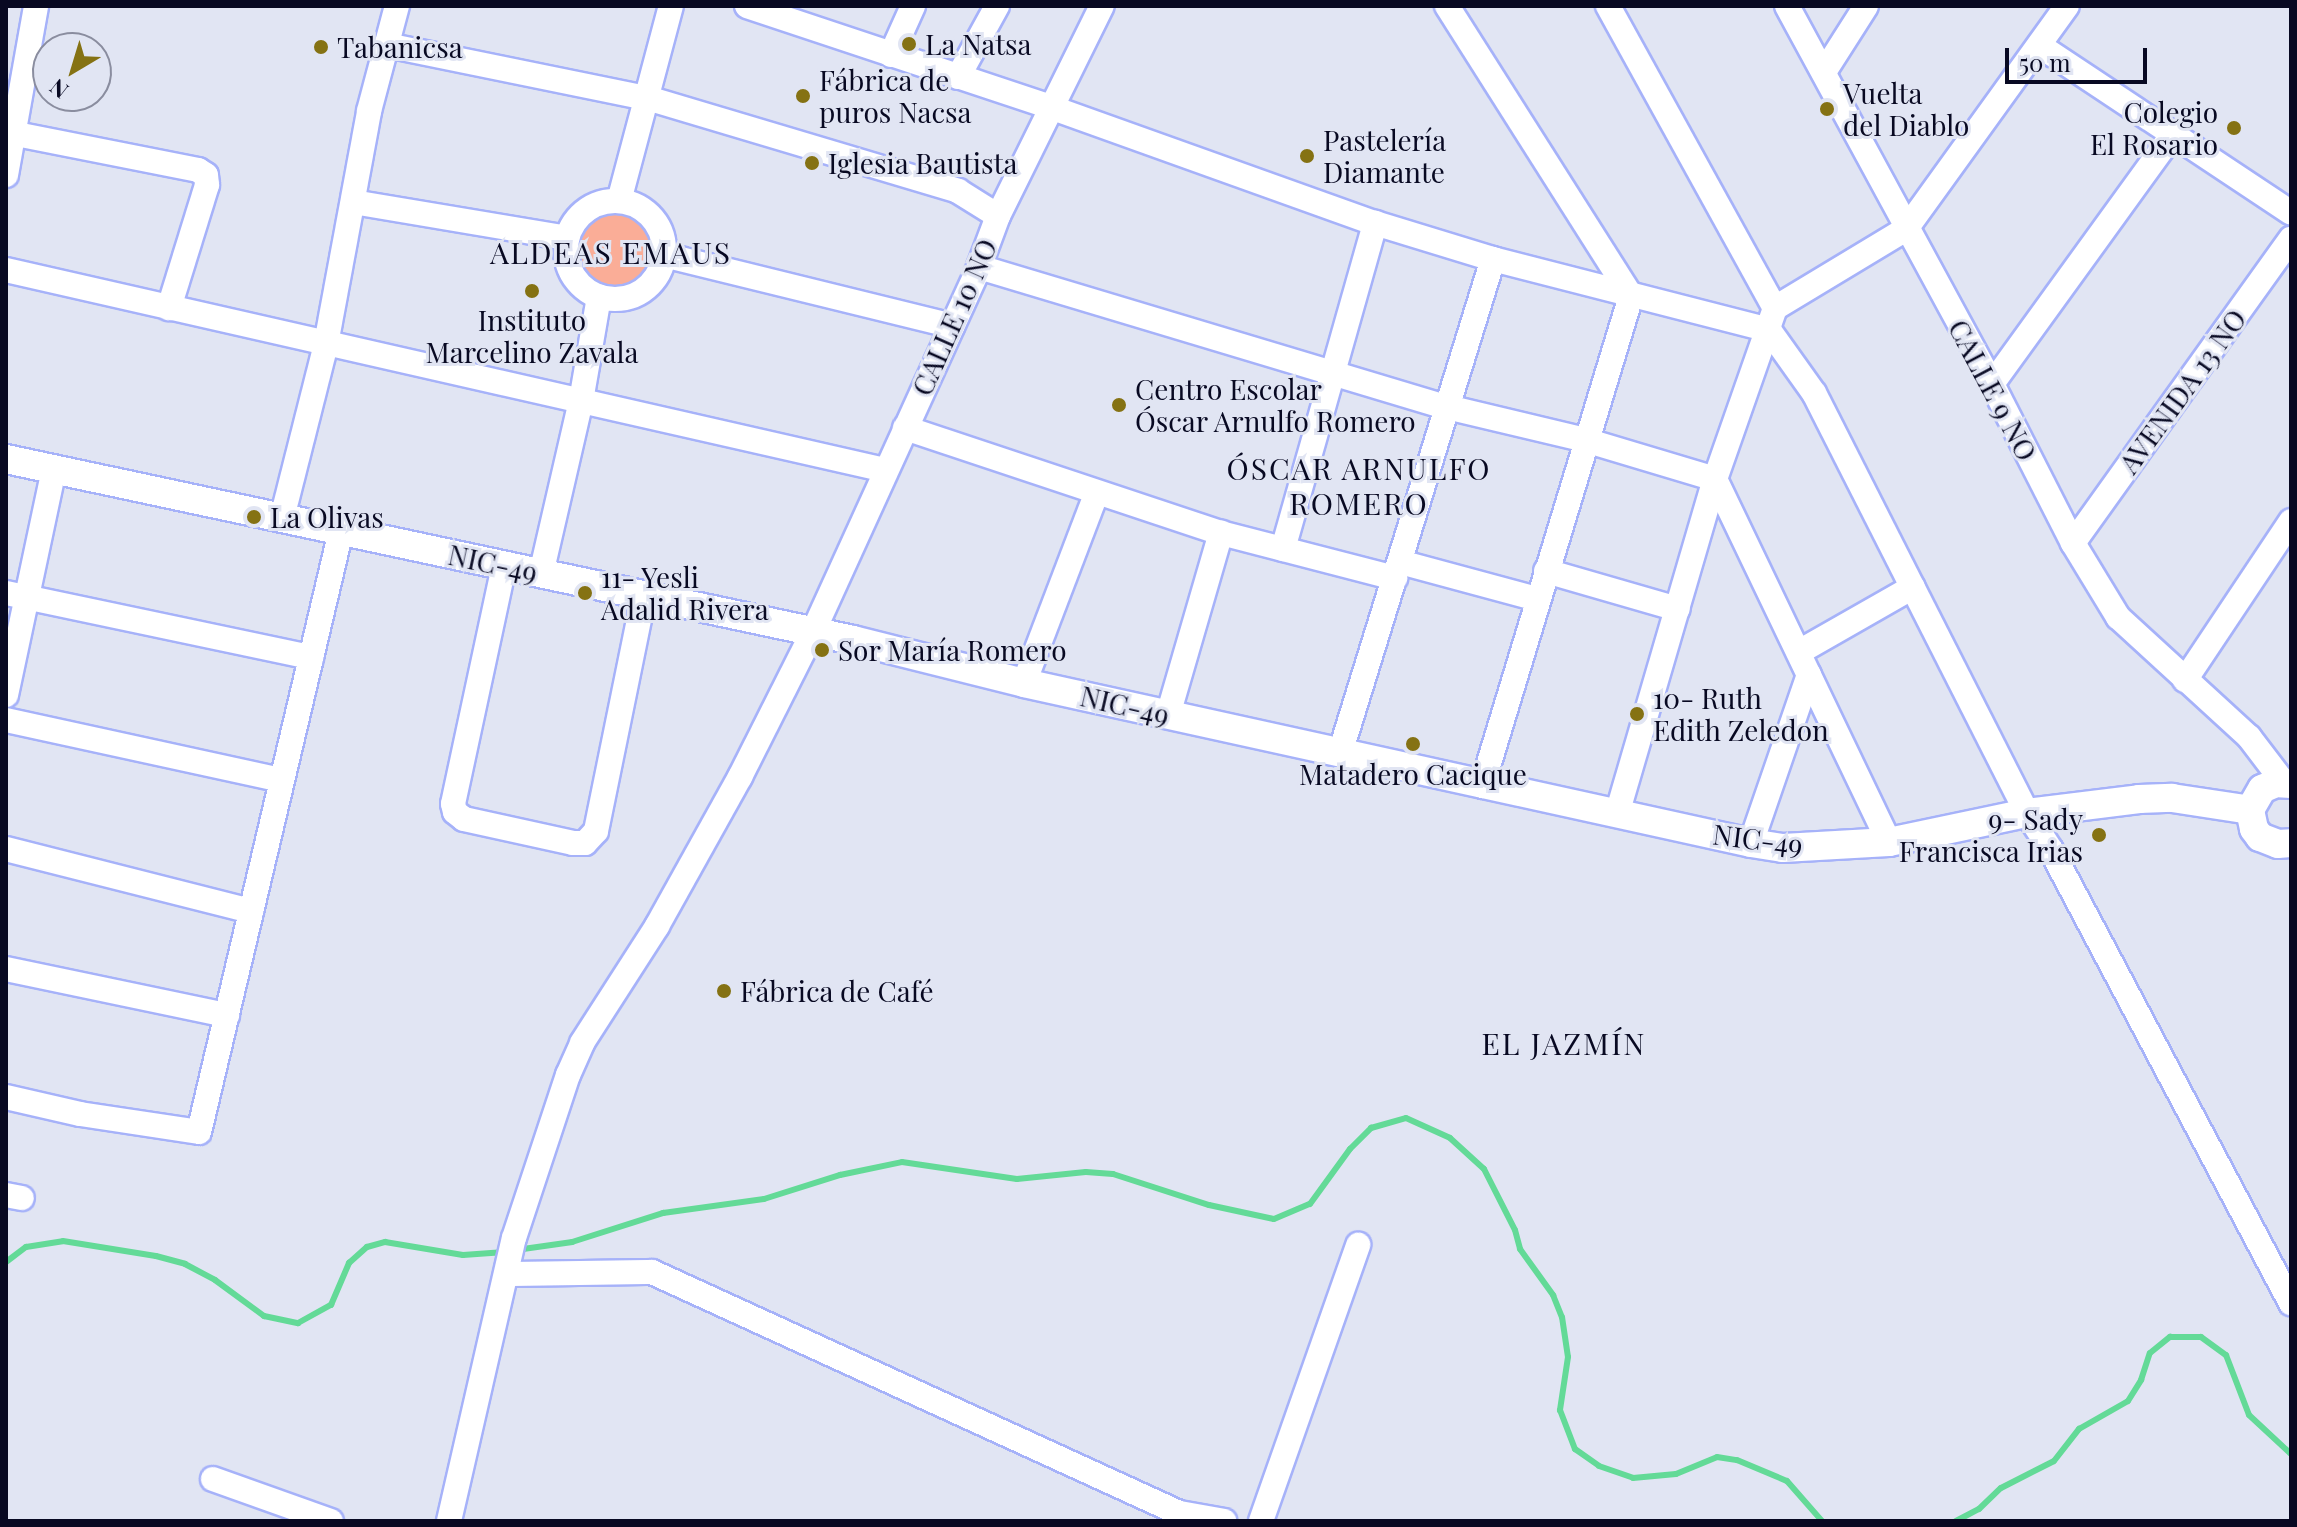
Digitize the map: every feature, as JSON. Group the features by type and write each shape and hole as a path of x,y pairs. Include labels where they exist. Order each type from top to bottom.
{"street":[{"path":"6,175 10,133 36,6"},
{"path":"282,518 326,344 369,111 397,6"},
{"path":"619,201 671,6"},
{"path":"747,6 810,16 891,55 1053,108 1375,223 1631,296 1772,319"},
{"path":"891,55 913,6"},
{"path":"958,77 997,6"},
{"name":"CALLE 10 NO","path":"449,1521 514,1238 541,1150 582,1043 664,913 740,777 813,632 979,267 998,216 1102,6"},
{"path":"1447,6 1631,296"},
{"path":"1608,6 1814,393 2027,813 2058,863 2291,1303"},
{"name":"CALLE 9 NO","path":"1787,6 1992,384 2073,543 2118,617 2249,737 2288,783"},
{"path":"1824,72 1866,6"},
{"path":"1617,814 1715,479 1772,319 1906,229 2067,6"},
{"path":"386,45 647,98 958,191 998,216"},
{"path":"2040,46 2291,213"},
{"path":"10,133 198,170 206,175 207,185 169,308"},
{"path":"1992,384 2173,134"},
{"path":"619,201 638,207 653,219 662,236 664,255 657,276 642,292 621,300 599,297 575,280 565,253 567,238 581,215 605,202 619,201"},
{"path":"353,202 567,238"},
{"path":"1283,549 1375,223"},
{"name":"AVENIDA 13 NO","path":"2073,543 2291,239"},
{"path":"664,255 952,326"},
{"path":"1341,750 1493,259"},
{"path":"979,267 1447,407 1585,440 1715,479 1889,842"},
{"path":"6,270 885,470"},
{"path":"1482,786 1631,296"},
{"path":"541,574 581,401 599,297"},
{"path":"905,428 1221,533 1283,549 1537,599"},
{"name":"NIC-49","path":"6,459 813,632 1024,683 1341,750 1482,786 1751,843 1783,848 1889,842 2027,813 2172,798 2250,810"},
{"path":"6,695 16,595 54,469"},
{"path":"1024,683 1097,492"},
{"path":"2185,680 2291,521"},
{"path":"6,1097 80,1114 199,1132 341,531"},
{"path":"1168,715 1221,533"},
{"path":"504,566 453,804 455,812 464,819 573,843 585,843 596,831 644,595"},
{"path":"1546,571 1678,609"},
{"path":"1799,652 1913,587"},
{"path":"16,595 311,657"},
{"path":"1751,843 1809,675"},
{"path":"6,720 282,780"},
{"path":"2288,783 2262,789 2250,810 2254,829 2260,837 2278,844 2291,843"},
{"path":"6,849 251,911"},
{"path":"6,969 227,1015"},
{"path":"1261,1521 1358,1245"},
{"path":"508,1268 652,1272 1178,1517 1224,1521"},
{"path":"213,1479 327,1520"}],"shaded area":[{"path":"615,211 630,214 647,228 654,250 651,265 637,282 615,289 600,286 583,272 576,250 579,235 593,218"}],"waterway":[{"path":"516,1250 572,1242 663,1213 764,1199 840,1175 902,1162 1017,1179 1086,1172 1113,1174 1209,1205 1274,1219 1310,1204 1350,1149 1371,1128 1406,1118 1450,1138 1484,1169 1515,1230 1520,1249 1553,1295 1562,1317 1568,1357 1560,1410 1575,1449 1599,1466 1633,1478 1676,1474 1717,1457 1737,1460 1787,1481 1822,1521"},
{"path":"6,1262 26,1247 63,1241 156,1256 185,1264 215,1280 264,1316 298,1323 331,1305 349,1263 367,1247 385,1242 463,1255 505,1252"},
{"path":"1956,1521 1979,1509 2001,1488 2054,1461 2079,1429 2128,1401 2141,1380 2150,1353 2170,1337 2201,1337 2226,1355 2249,1415 2291,1454"}],"place":[{"name":"La Natsa","path":"909,44"},
{"name":"Tabanicsa","path":"321,47"},
{"name":"Fábrica de puros Nacsa","path":"803,96"},
{"name":"Vuelta del Diablo","path":"1827,109"},
{"name":"Colegio El Rosario","path":"2234,128"},
{"name":"Pastelería Diamante","path":"1307,156"},
{"name":"Iglesia Bautista","path":"812,163"},
{"name":"Instituto Marcelino Zavala","path":"532,291"},
{"name":"Centro Escolar Óscar Arnulfo Romero","path":"1119,405"},
{"name":"La Olivas","path":"254,517"},
{"name":"11- Yesli Adalid Rivera","path":"585,593"},
{"name":"Sor María Romero","path":"822,650"},
{"name":"10- Ruth Edith Zeledon","path":"1637,714"},
{"name":"Matadero Cacique","path":"1413,744"},
{"name":"9- Sady Francisca Irias","path":"2099,835"},
{"name":"Fábrica de Café","path":"724,991"}],"district":[{"name":"ALDEAS EMAUS","path":"611,252"},
{"name":"ÓSCAR ARNULFO ROMERO","path":"1359,485"},
{"name":"EL JAZMÍN","path":"1564,1043"}]}
